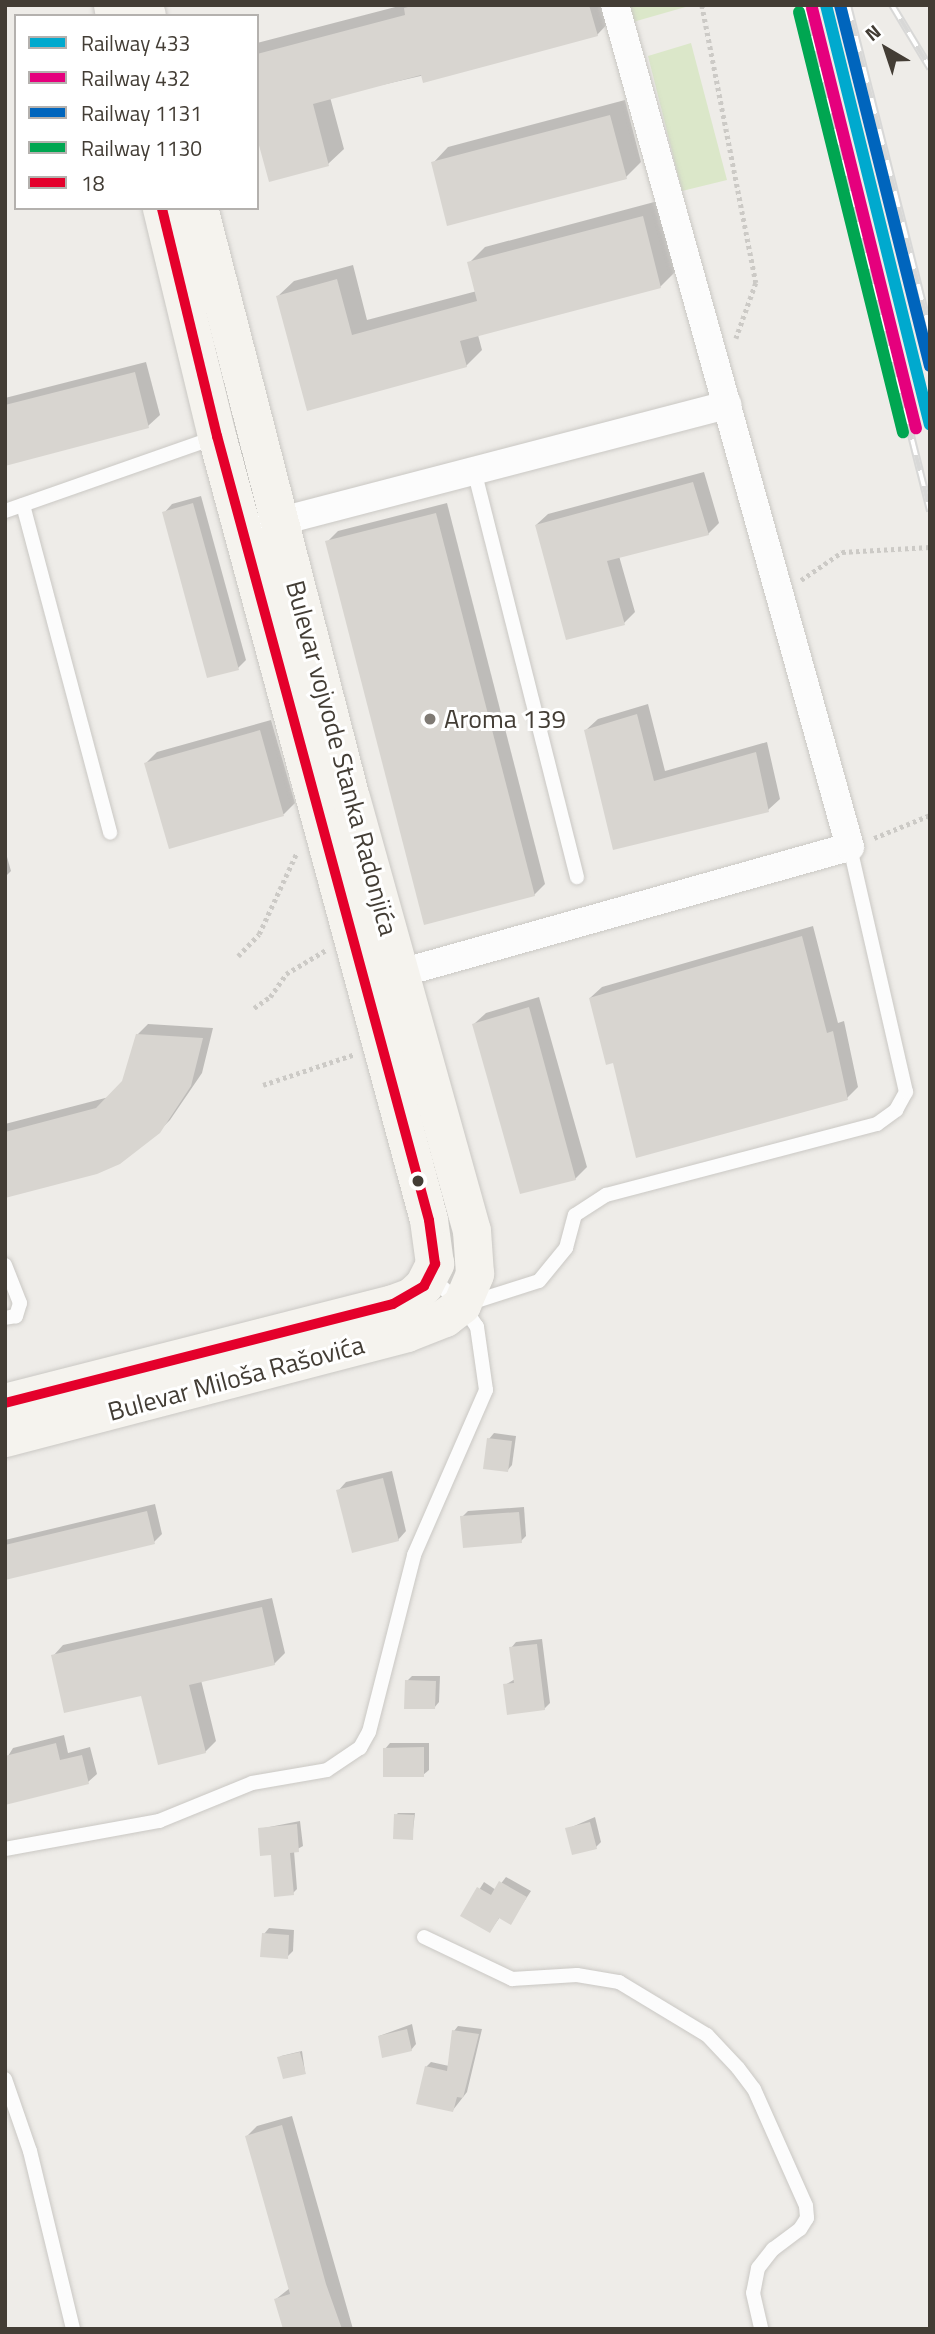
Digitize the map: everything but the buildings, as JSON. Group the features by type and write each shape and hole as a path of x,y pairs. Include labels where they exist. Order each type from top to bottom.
{"street":[{"path":"382,978 850,847 615,5"},
{"name":"Bulevar vojvode Stanka Radonjića","path":"162,210 217,436 263,526 382,978 472,1231 475,1274 462,1305"},
{"name":"Bulevar vojvode Stanka Radonjića","path":"199,210 325,836 354,944 382,978 381,1045 435,1249 431,1277"},
{"path":"263,526 475,474 728,405"},
{"name":"Bulevar Miloša Rašovića","path":"5,1404 393,1304 412,1297 431,1277"},
{"name":"Bulevar Miloša Rašovića","path":"5,1438 407,1333 444,1318 462,1305"}],"lane":[{"path":"5,511 217,436"},
{"path":"475,474 577,877"},
{"path":"23,505 110,833"},
{"path":"462,1305 539,1281 566,1248 575,1215 606,1195 877,1124 896,1110 906,1092 850,847"},
{"path":"5,1265 20,1303 16,1315 5,1318"},
{"path":"5,1849 159,1821 252,1783 327,1770 360,1748 369,1732 414,1555 486,1390 477,1327 462,1305 431,1277"},
{"path":"424,1937 512,1979 577,1975 619,1982 707,2035 738,2068 754,2089 806,2206 807,2218 800,2229 773,2249 758,2268 753,2293 761,2329"},
{"path":"5,2079 30,2151 73,2329"}],"path":[{"path":"702,5 756,283 732,351 716,363"},
{"path":"782,602 803,577 842,552 930,547"},
{"path":"850,847 930,814"},
{"path":"238,956 259,934 296,854 325,836"},
{"path":"254,1007 300,964 329,948 354,944"},
{"path":"263,1085 381,1045"}],"green space":[{"path":"628,5 688,5 689,6 633,22"},
{"path":"691,43 727,180 682,191 648,56"}],"railway":[{"path":"803,5 930,511"},
{"path":"848,5 930,331"},
{"path":"892,5 930,68"}],"rail line":[{"name":"433","path":"826,5 930,424"},
{"name":"1131","path":"840,5 930,366"},
{"name":"432","path":"812,8 916,428"},
{"name":"1130","path":"799,12 903,432"}],"transit line":[{"name":"18","path":"5,1403 393,1304 424,1286 435,1264 429,1220 217,436 162,210"}],"place":[{"name":"Aroma 139","path":"430,719"}]}
